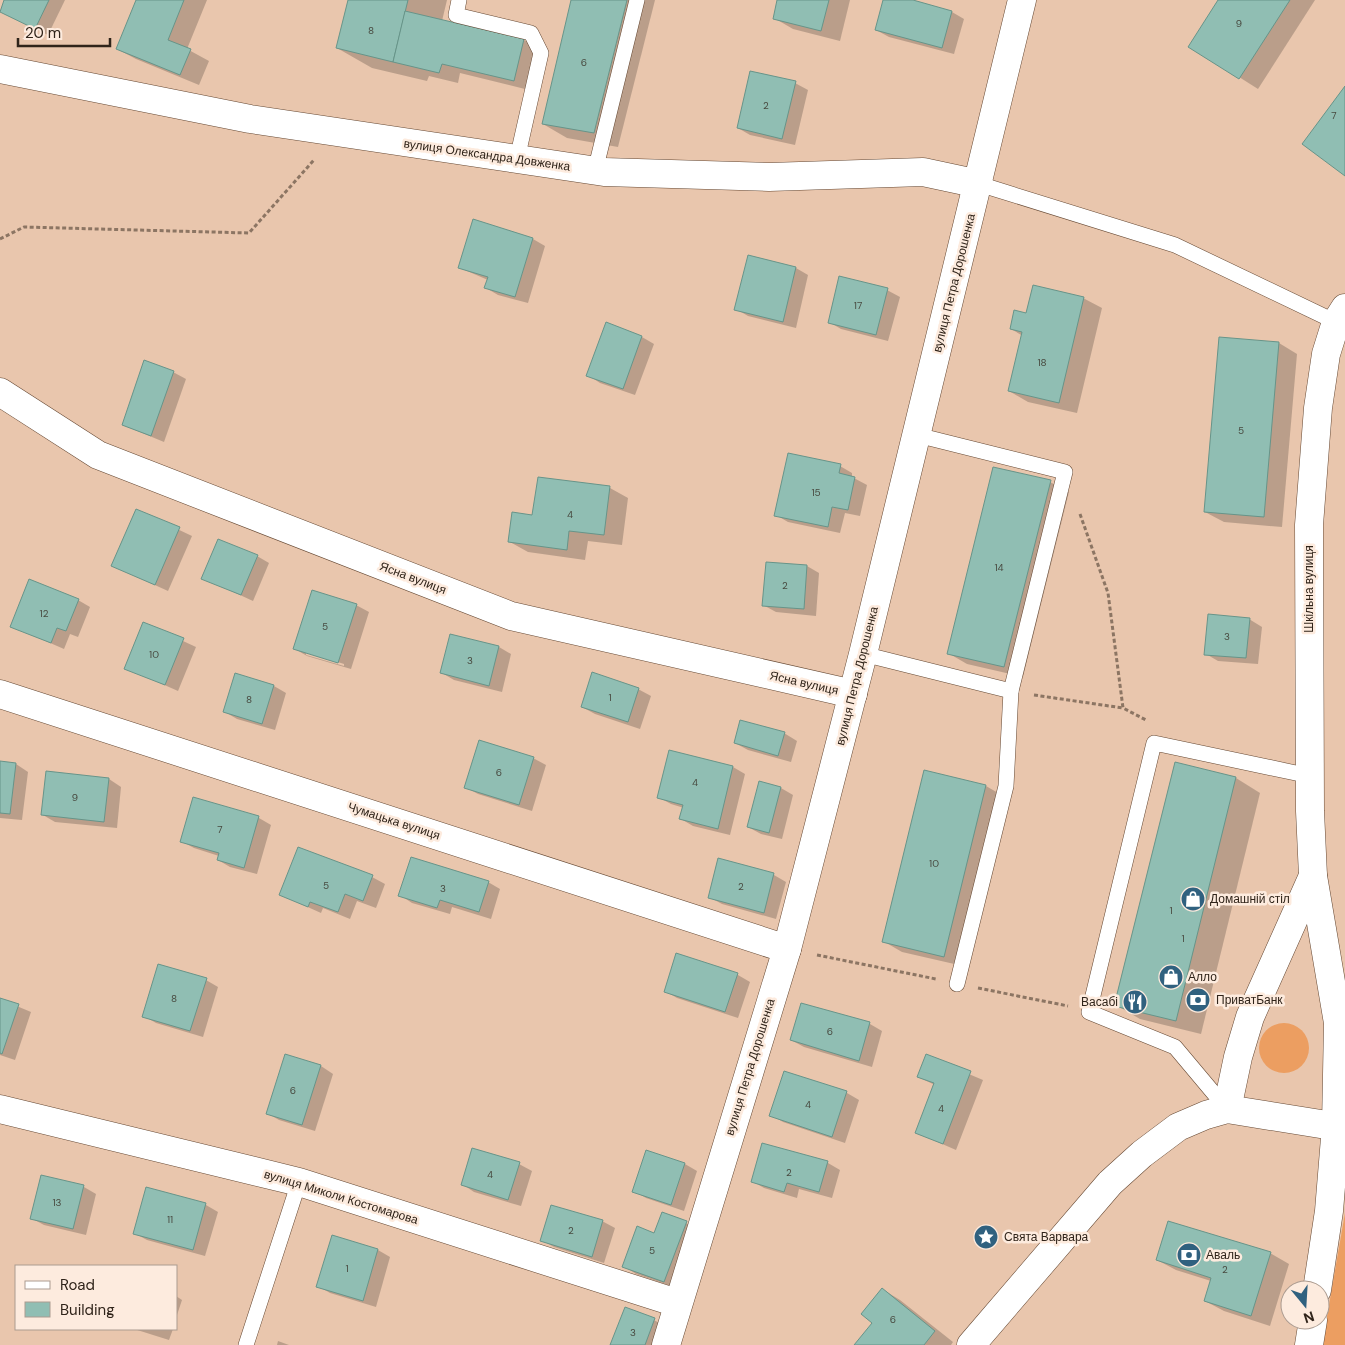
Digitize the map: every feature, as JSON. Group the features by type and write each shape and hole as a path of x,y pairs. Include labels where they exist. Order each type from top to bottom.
{"street":[{"name":"вулиця Петра Дорошенка","path":"666,1345 677,1303 787,949 863,654 979,184 1022,0"},
{"name":"вулиця Олександра Довженка","path":"0,69 250,120 595,171 769,177 922,172 979,184"},
{"name":"Шкільна вулиця","path":"1319,1280 1341,1127 1338,1023 1313,876 1310,776 1309,526 1318,408 1326,354 1340,315"},
{"name":"Ясна вулиця","path":"0,392 98,455 510,616 853,694"},
{"name":"Чумацька вулиця","path":"0,694 787,949"},
{"name":"Шкільна вулиця","path":"1228,1110 1238,1057 1250,1017 1313,876"},
{"name":"вулиця Миколи Костомарова","path":"0,1109 299,1182 677,1303"},
{"path":"971,1345 1110,1183 1142,1154 1178,1127 1206,1115 1228,1110 1341,1127"},
{"path":"1309,1345 1311,1330"}],"lane":[{"path":"459,0 456,15 531,32 541,53 517,159"},
{"path":"595,171 637,0"},
{"path":"979,184 1175,245 1340,315"},
{"path":"917,434 1064,472 1011,691 1006,786 956,984"},
{"path":"863,654 1011,691"},
{"path":"1228,1110 1175,1048 1089,1012 1154,743 1310,776"},
{"path":"246,1345 299,1182"}],"path":[{"path":"0,239 24,227 249,233 338,133"},
{"path":"1064,472 1108,593 1123,708"},
{"path":"1011,691 1123,708 1149,722"},
{"path":"787,949 1066,1006"}],"shaded area":[{"path":"1284,1023 1298,1027 1305,1034 1309,1048 1305,1062 1298,1069 1284,1073 1270,1069 1263,1062 1259,1048 1263,1034 1270,1027"},
{"path":"1345,1213 1345,1345 1322,1345 1325,1330 1330,1330 1330,1299"}],"building":[{"path":"4,0 49,0 35,29 0,12"},
{"path":"136,0 184,0 168,40 191,49 180,75 116,49"},
{"path":"348,0 408,0 393,62 336,48"},
{"path":"571,0 627,0 594,133 542,124"},
{"path":"777,0 829,0 821,31 773,19"},
{"path":"883,0 913,0 952,11 942,48 875,30"},
{"path":"1218,0 1290,0 1239,79 1188,47"},
{"path":"405,11 524,39 514,81 442,64 439,73 393,62"},
{"path":"750,71 796,81 782,139 737,128"},
{"path":"1345,86 1345,176 1302,144"},
{"path":"473,219 533,238 515,297 484,288 488,277 458,268"},
{"path":"748,255 796,267 783,322 734,310"},
{"path":"839,276 888,288 876,335 828,323"},
{"path":"1033,285 1084,297 1059,403 1008,391 1022,332 1010,329 1014,310 1026,313"},
{"path":"606,322 642,336 623,389 586,376"},
{"path":"1219,337 1279,342 1264,517 1204,512"},
{"path":"144,360 174,371 151,436 122,425"},
{"path":"788,453 841,464 839,473 855,477 848,510 832,507 828,527 774,516"},
{"path":"993,467 1051,480 1004,667 947,654"},
{"path":"538,477 610,486 604,535 569,531 567,550 508,542 512,512 532,515"},
{"path":"136,509 180,527 155,585 111,566"},
{"path":"218,539 258,555 241,595 201,579"},
{"path":"766,562 807,565 804,609 762,606"},
{"path":"29,579 79,599 66,631 57,628 51,643 10,627"},
{"path":"312,590 357,604 338,663 293,649"},
{"path":"1208,614 1250,618 1246,658 1204,655"},
{"path":"143,622 184,638 165,685 124,669"},
{"path":"450,634 499,646 489,686 440,673"},
{"path":"592,672 639,688 628,722 581,707"},
{"path":"235,673 274,685 262,724 223,712"},
{"path":"740,720 785,732 778,756 734,743"},
{"path":"479,740 534,757 519,805 464,788"},
{"path":"669,750 733,766 718,829 679,819 683,805 657,798"},
{"path":"0,761 16,763 10,814 0,813"},
{"path":"1175,762 1236,777 1176,1021 1114,1006"},
{"path":"924,770 986,785 944,957 882,942"},
{"path":"46,771 109,778 104,822 41,815"},
{"path":"759,781 781,787 769,833 747,827"},
{"path":"193,797 259,816 244,868 217,860 219,853 180,842"},
{"path":"298,847 373,875 363,901 345,894 338,912 310,902 308,907 279,895"},
{"path":"411,857 489,881 479,912 440,900 437,908 398,896"},
{"path":"718,858 774,873 764,913 708,898"},
{"path":"676,953 738,973 725,1012 664,992"},
{"path":"158,964 207,978 190,1031 142,1017"},
{"path":"0,998 19,1004 2,1054 0,1053"},
{"path":"801,1003 870,1022 859,1061 790,1040"},
{"path":"285,1054 321,1065 302,1125 266,1114"},
{"path":"926,1054 971,1071 943,1144 915,1133 934,1083 917,1077"},
{"path":"784,1071 847,1091 832,1137 769,1116"},
{"path":"762,1143 828,1161 819,1192 787,1183 784,1192 751,1182"},
{"path":"472,1148 520,1162 508,1200 461,1185"},
{"path":"646,1150 685,1163 671,1205 632,1192"},
{"path":"41,1175 84,1185 73,1229 30,1219"},
{"path":"146,1187 206,1203 193,1250 133,1234"},
{"path":"551,1205 603,1220 592,1257 540,1241"},
{"path":"662,1212 687,1221 664,1282 622,1267 637,1226 654,1233"},
{"path":"1168,1221 1271,1252 1251,1316 1204,1301 1211,1278 1156,1260"},
{"path":"332,1235 378,1249 363,1301 316,1287"},
{"path":"882,1288 935,1331 924,1345 854,1345 872,1323 861,1314"},
{"path":"625,1307 655,1318 645,1345 610,1345"}],"place":[{"name":"Домашній стіл","path":"1193,899"},
{"name":"Алло","path":"1171,977"},
{"name":"ПриватБанк","path":"1198,1000"},
{"name":"Васабі","path":"1135,1002"},
{"name":"Свята Варвара","path":"986,1237"},
{"name":"Аваль","path":"1189,1255"}]}
